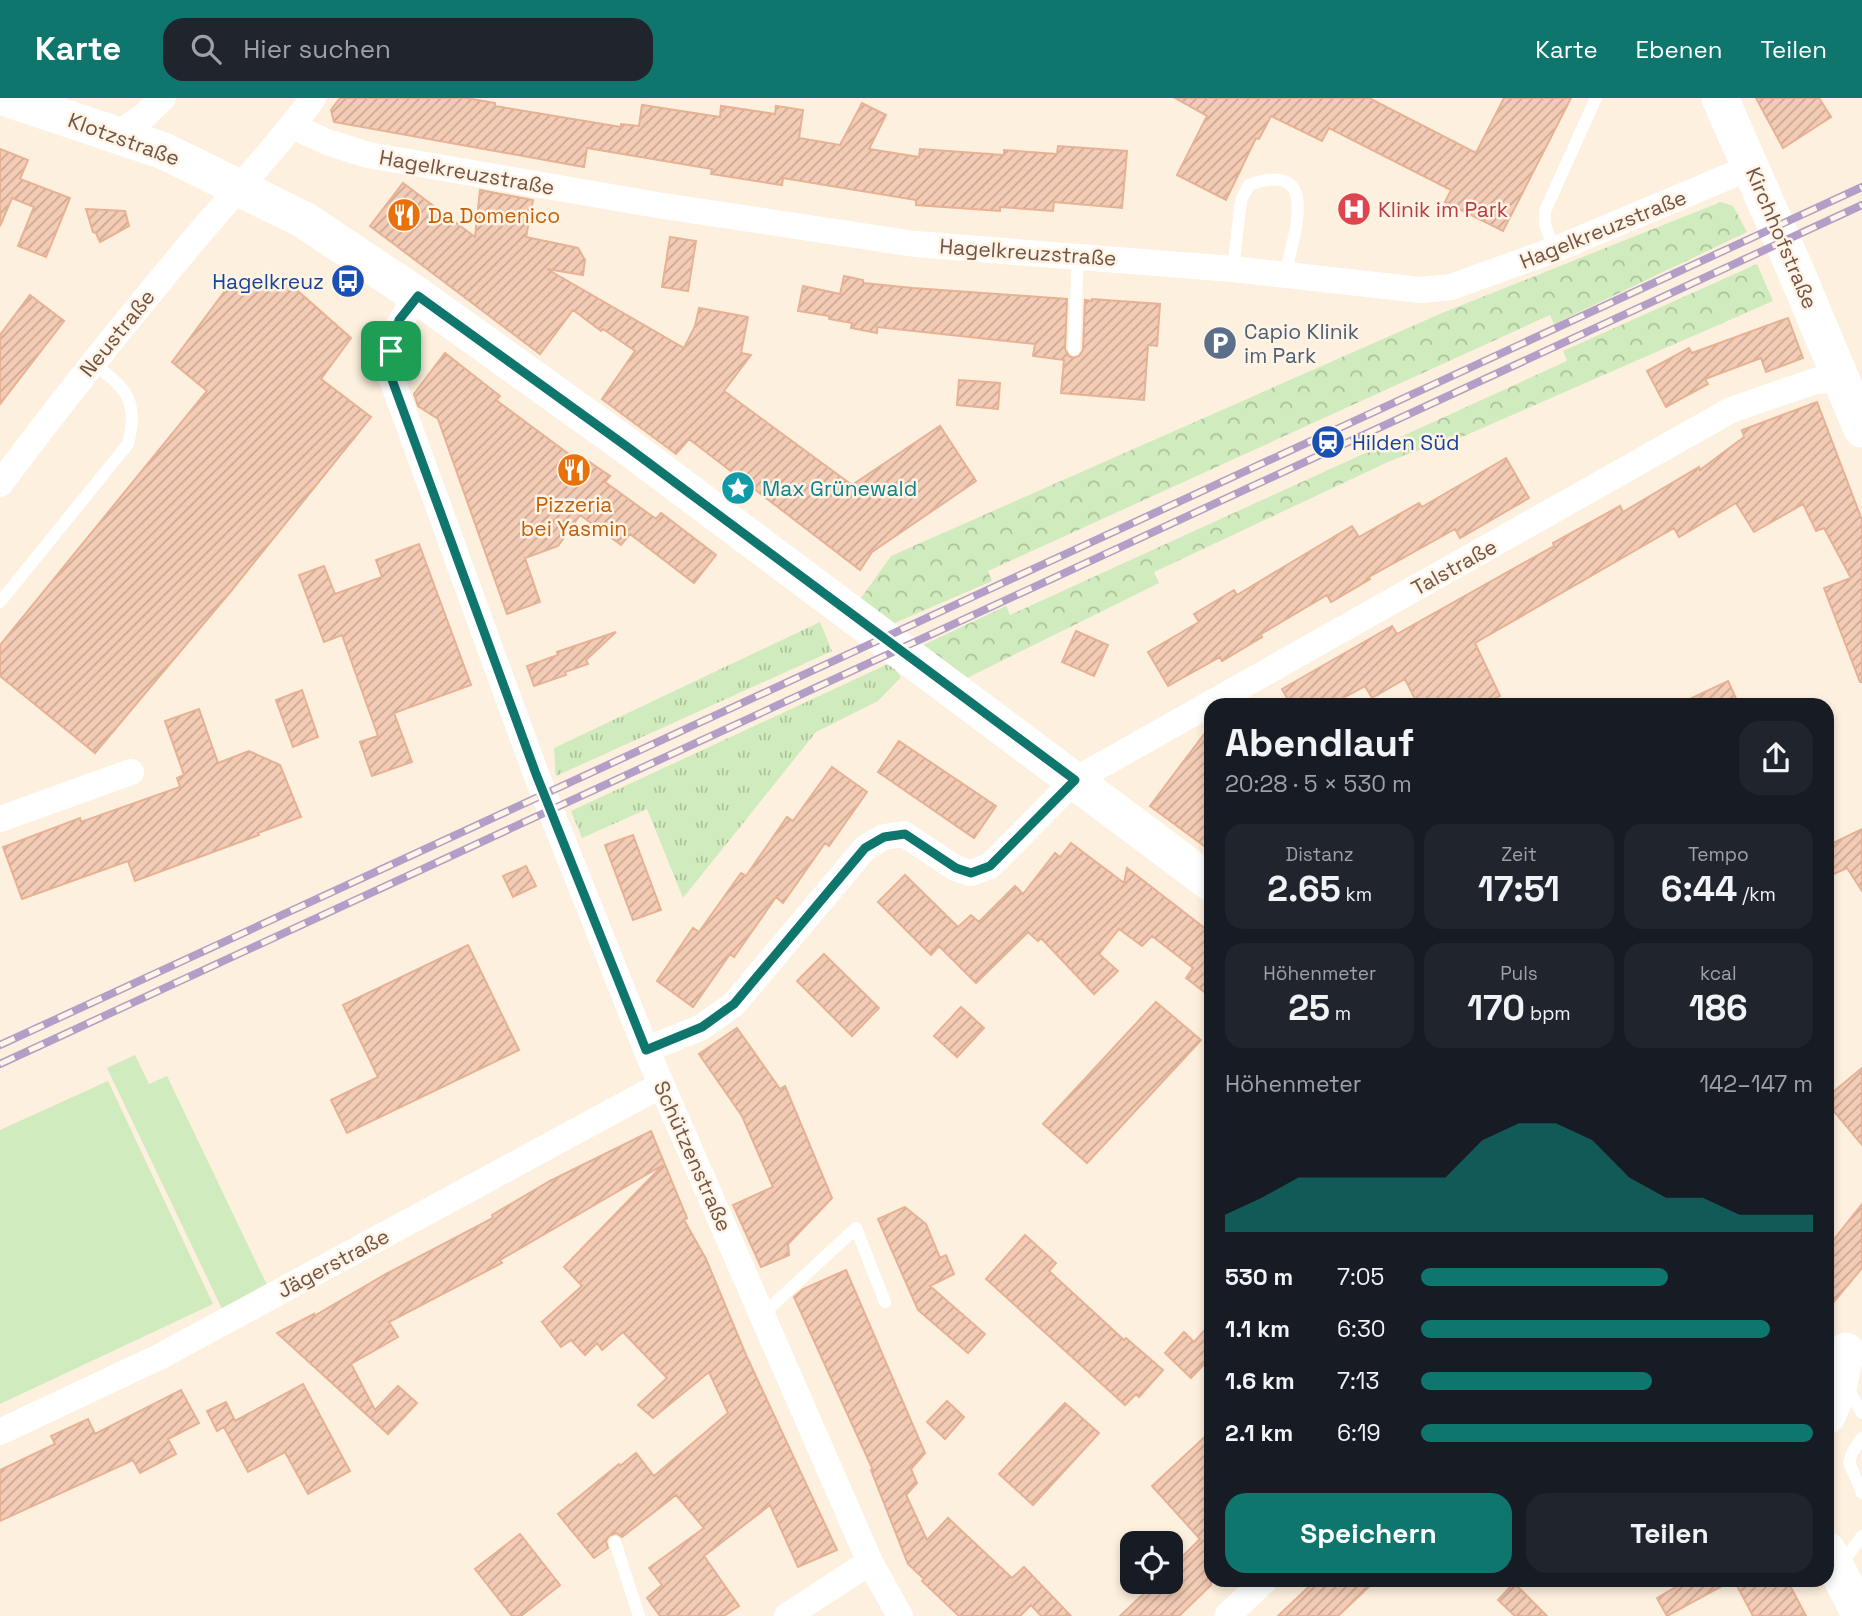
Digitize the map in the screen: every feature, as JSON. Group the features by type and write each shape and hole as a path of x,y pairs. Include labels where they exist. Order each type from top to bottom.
{"main road":[{"name":"Klotzstraße","path":"6,98 164,150 304,220 418,296 637,453 1204,878"},
{"name":"Kirchhofstraße","path":"1720,98 1843,379 1862,429"},
{"path":"1834,1392 1844,1357"},
{"path":"1834,1562 1861,1616"}],"street":[{"path":"118,134 144,116 163,98"},
{"name":"Neustraße","path":"0,484 92,362 313,98"},
{"name":"Hagelkreuzstraße","path":"292,126 327,142 368,155 657,205 915,244 1233,269 1421,290 1451,288 1554,250 1751,167"},
{"name":"Schützenstraße","path":"418,296 399,320 391,351 391,377 536,774 646,1050 870,1562 900,1616"},
{"name":"Talstraße","path":"1220,698 1731,410 1815,381 1843,379"},
{"name":"Talstraße","path":"646,1050 702,1027 734,1004 865,848 884,837 905,834 956,868 971,873 990,866 1075,780 1204,707"},
{"path":"0,819 131,772"},
{"name":"Jägerstraße","path":"0,1432 161,1356 661,1085"},
{"path":"787,1616 870,1562"},
{"path":"1227,1616 1258,1587"}],"lane":[{"path":"1554,250 1545,225 1545,211 1596,98"},
{"path":"1233,269 1241,200 1249,185 1268,178 1284,180 1296,191 1300,206 1285,275"},
{"path":"1074,349 1078,255"},
{"path":"0,602 128,444 133,424 131,402 116,382 92,362"},
{"path":"762,1315 856,1228 885,1302"},
{"path":"1844,1357 1862,1413"},
{"path":"1862,1438 1849,1462 1862,1493"},
{"path":"1834,1552 1862,1536"},
{"path":"615,1542 639,1616"}],"green space":[{"path":"1721,202 1733,206 1747,232 1554,324 1550,315 988,571 992,581 890,625 859,601 891,556 1442,313"},
{"path":"1757,264 1773,301 1448,443 1446,440 1390,461 1154,572 1159,583 961,681 917,648 1006,606 1010,615 1567,361 1563,351"},
{"path":"820,622 832,651 556,776 554,748"},
{"path":"890,663 901,677 878,701 816,732 683,898 647,809 582,838 571,811"},
{"path":"135,1055 149,1084 167,1076 268,1287 222,1309 107,1068"},
{"path":"108,1081 213,1304 0,1404 0,1130"}],"building":[{"path":"340,98 466,98 495,103 495,106 621,127 621,124 639,126 642,105 720,117 721,106 775,114 776,106 803,110 799,138 840,145 862,103 886,115 869,149 919,157 920,149 1004,155 1004,150 1057,154 1058,146 1127,151 1122,208 1054,202 1053,211 1000,207 1000,211 916,205 916,200 783,178 782,185 711,174 712,169 587,148 584,167 334,122 331,110"},
{"path":"1175,98 1369,98 1476,153 1504,98 1571,98 1503,231 1445,202 1451,190 1329,128 1322,141 1271,116 1259,139 1256,138 1226,200 1177,175 1207,116"},
{"path":"1756,98 1819,98 1831,117 1783,148"},
{"path":"0,149 28,160 20,179 70,198 46,257 18,246 34,207 12,198 0,226"},
{"path":"403,183 475,237 480,190 533,200 526,237 578,248 585,260 583,275 547,269 684,348 695,326 699,308 748,317 741,353 751,355 724,391 852,485 940,426 976,481 872,552 860,570 689,439 676,454 602,399 635,351 573,310 540,354 370,226"},
{"path":"86,209 125,211 129,226 100,242 93,232"},
{"path":"670,237 696,241 688,291 662,287"},
{"path":"844,276 863,280 863,283 1067,299 1065,349 1073,358 1079,356 1083,350 1085,300 1160,304 1157,346 1148,345 1144,400 1061,393 1064,360 1033,356 1035,344 877,327 877,333 851,328 852,323 829,319 829,316 798,311 803,286 840,294"},
{"path":"256,277 270,286 290,284 351,338 321,379 371,417 231,591 95,753 0,676 0,645 207,391 172,362 225,291 245,290"},
{"path":"30,295 64,321 0,404 0,335"},
{"path":"1788,318 1803,358 1766,372 1761,358 1705,379 1708,384 1666,407 1647,371 1689,348 1692,353"},
{"path":"445,353 500,396 496,400 585,466 588,461 610,476 605,482 656,519 661,513 716,555 694,583 630,534 621,545 580,515 558,546 525,558 540,602 507,614 438,419 418,406 414,394"},
{"path":"959,380 1000,383 998,409 957,405"},
{"path":"1817,402 1862,520 1862,682 1824,588 1851,578 1824,528 1816,531 1803,504 1754,532 1736,503 1679,537 1674,528 1475,643 1500,696 1496,698 1414,698 1405,679 1372,698 1365,686 1343,698 1287,698 1282,689 1392,626 1397,634 1620,506 1623,512 1699,467 1700,470 1744,437 1742,430"},
{"path":"1506,458 1529,498 1460,538 1455,529 1369,577 1370,579 1331,602 1327,595 1261,634 1262,637 1222,661 1220,657 1168,686 1148,652 1199,622 1194,614 1234,590 1237,595 1352,526 1359,537 1419,503 1422,507"},
{"path":"419,544 471,685 394,713 412,762 372,776 360,742 378,736 342,635 324,642 299,575 324,566 335,594 382,577 376,560"},
{"path":"1076,631 1108,645 1094,676 1062,662"},
{"path":"616,632 586,660 588,664 534,686 527,666 558,655 557,652"},
{"path":"1728,681 1736,698 1692,698"},
{"path":"302,690 318,737 293,747 276,700"},
{"path":"199,709 218,763 249,751 280,765 301,817 135,881 128,861 22,899 3,847 80,818 81,822 180,787 177,778 184,775 165,721"},
{"path":"1204,734 1204,846 1150,806"},
{"path":"899,741 996,806 974,838 878,772"},
{"path":"832,767 867,792 829,846 825,843 783,903 776,897 734,957 730,954 693,1007 657,981 693,928 699,932 741,873 746,876 787,817 793,821"},
{"path":"1862,829 1862,891 1847,868 1834,874 1834,843"},
{"path":"633,835 661,910 633,920 605,845"},
{"path":"1071,843 1124,883 1127,868 1204,928 1204,992 1186,978 1193,968 1152,936 1142,946 1119,929 1099,954 1118,971 1094,994 1041,938 1038,941 1028,932 976,983 939,946 931,955 878,902 905,875 958,927 971,915 979,922 1015,886 1023,894 1055,853 1060,857"},
{"path":"526,866 536,886 513,897 503,876"},
{"path":"468,945 519,1050 347,1133 331,1100 378,1077 343,1005"},
{"path":"824,954 879,1008 852,1036 797,981"},
{"path":"1156,1002 1201,1040 1087,1163 1043,1124"},
{"path":"961,1007 984,1028 957,1057 934,1036"},
{"path":"737,1028 780,1089 785,1086 832,1198 788,1244 789,1255 761,1267 733,1205 773,1187 742,1116 699,1054"},
{"path":"1862,1068 1862,1145 1834,1111 1834,1091"},
{"path":"651,1131 687,1218 684,1220 706,1259 746,1355 837,1550 798,1567 770,1505 704,1556 739,1606 724,1616 660,1616 647,1598 662,1585 649,1568 704,1528 676,1495 622,1537 616,1533 609,1536 606,1541 608,1548 594,1558 558,1514 636,1453 654,1476 728,1413 709,1372 653,1418 638,1405 667,1378 623,1332 602,1350 597,1343 585,1355 571,1340 561,1347 542,1322 582,1286 564,1267 663,1165 500,1260 502,1263 389,1322 398,1337 351,1364 375,1410 398,1386 417,1403 388,1434 277,1333 314,1316 386,1274 493,1218 492,1215 550,1181"},
{"path":"1862,1204 1862,1268 1834,1302 1834,1239"},
{"path":"905,1207 926,1224 940,1258 946,1255 954,1274 930,1286 985,1334 968,1353 918,1310 878,1219"},
{"path":"1025,1235 1056,1263 1049,1271 1124,1340 1126,1338 1163,1370 1139,1397 1136,1394 1125,1405 986,1279"},
{"path":"846,1270 925,1453 911,1469 917,1483 906,1495 927,1540 948,1518 1012,1578 1024,1567 1071,1616 1041,1616 1031,1605 1020,1616 959,1616 908,1564 873,1470 794,1297 803,1289"},
{"path":"1204,1331 1204,1364 1191,1378 1165,1353 1184,1332 1194,1342"},
{"path":"303,1384 350,1471 308,1494 285,1452 248,1472 224,1427 217,1431 207,1411 226,1402 235,1421"},
{"path":"181,1390 199,1423 168,1439 176,1454 140,1473 133,1460 0,1521 0,1470 55,1444 51,1436 88,1419 95,1434"},
{"path":"947,1401 964,1417 945,1439 927,1422"},
{"path":"1065,1403 1099,1433 1033,1505 999,1474"},
{"path":"1204,1438 1204,1587 1209,1587 1179,1616 1120,1616 1143,1594 1183,1594 1183,1556 1200,1539 1152,1486"},
{"path":"520,1534 560,1585 521,1616 512,1616 475,1569"},
{"path":"1309,1587 1369,1587 1338,1616 1278,1616"},
{"path":"1510,1587 1518,1587 1547,1616 1515,1616 1498,1600"},
{"path":"1676,1587 1720,1587 1667,1616 1657,1598"},
{"path":"1738,1587 1791,1587 1806,1616 1753,1616"}],"railway":[{"path":"0,1045 1862,187"},
{"path":"0,1064 1862,205"}],"place":[{"name":"Klinik im Park","path":"1354,209"},
{"name":"Da Domenico","path":"404,215"},
{"name":"Hagelkreuz","path":"348,281"},
{"name":"Capio Klinik im Park","path":"1220,343"},
{"name":"Hilden Süd","path":"1328,442"},
{"name":"Pizzeria bei Yasmin","path":"574,470"},
{"name":"Max Grünewald","path":"738,488"}],"route":[{"path":"418,296 626,446 1075,780 990,866 971,873 956,868 905,834 884,837 865,848 734,1004 702,1027 646,1050 536,774 391,377 391,351 399,320 418,296"}]}
